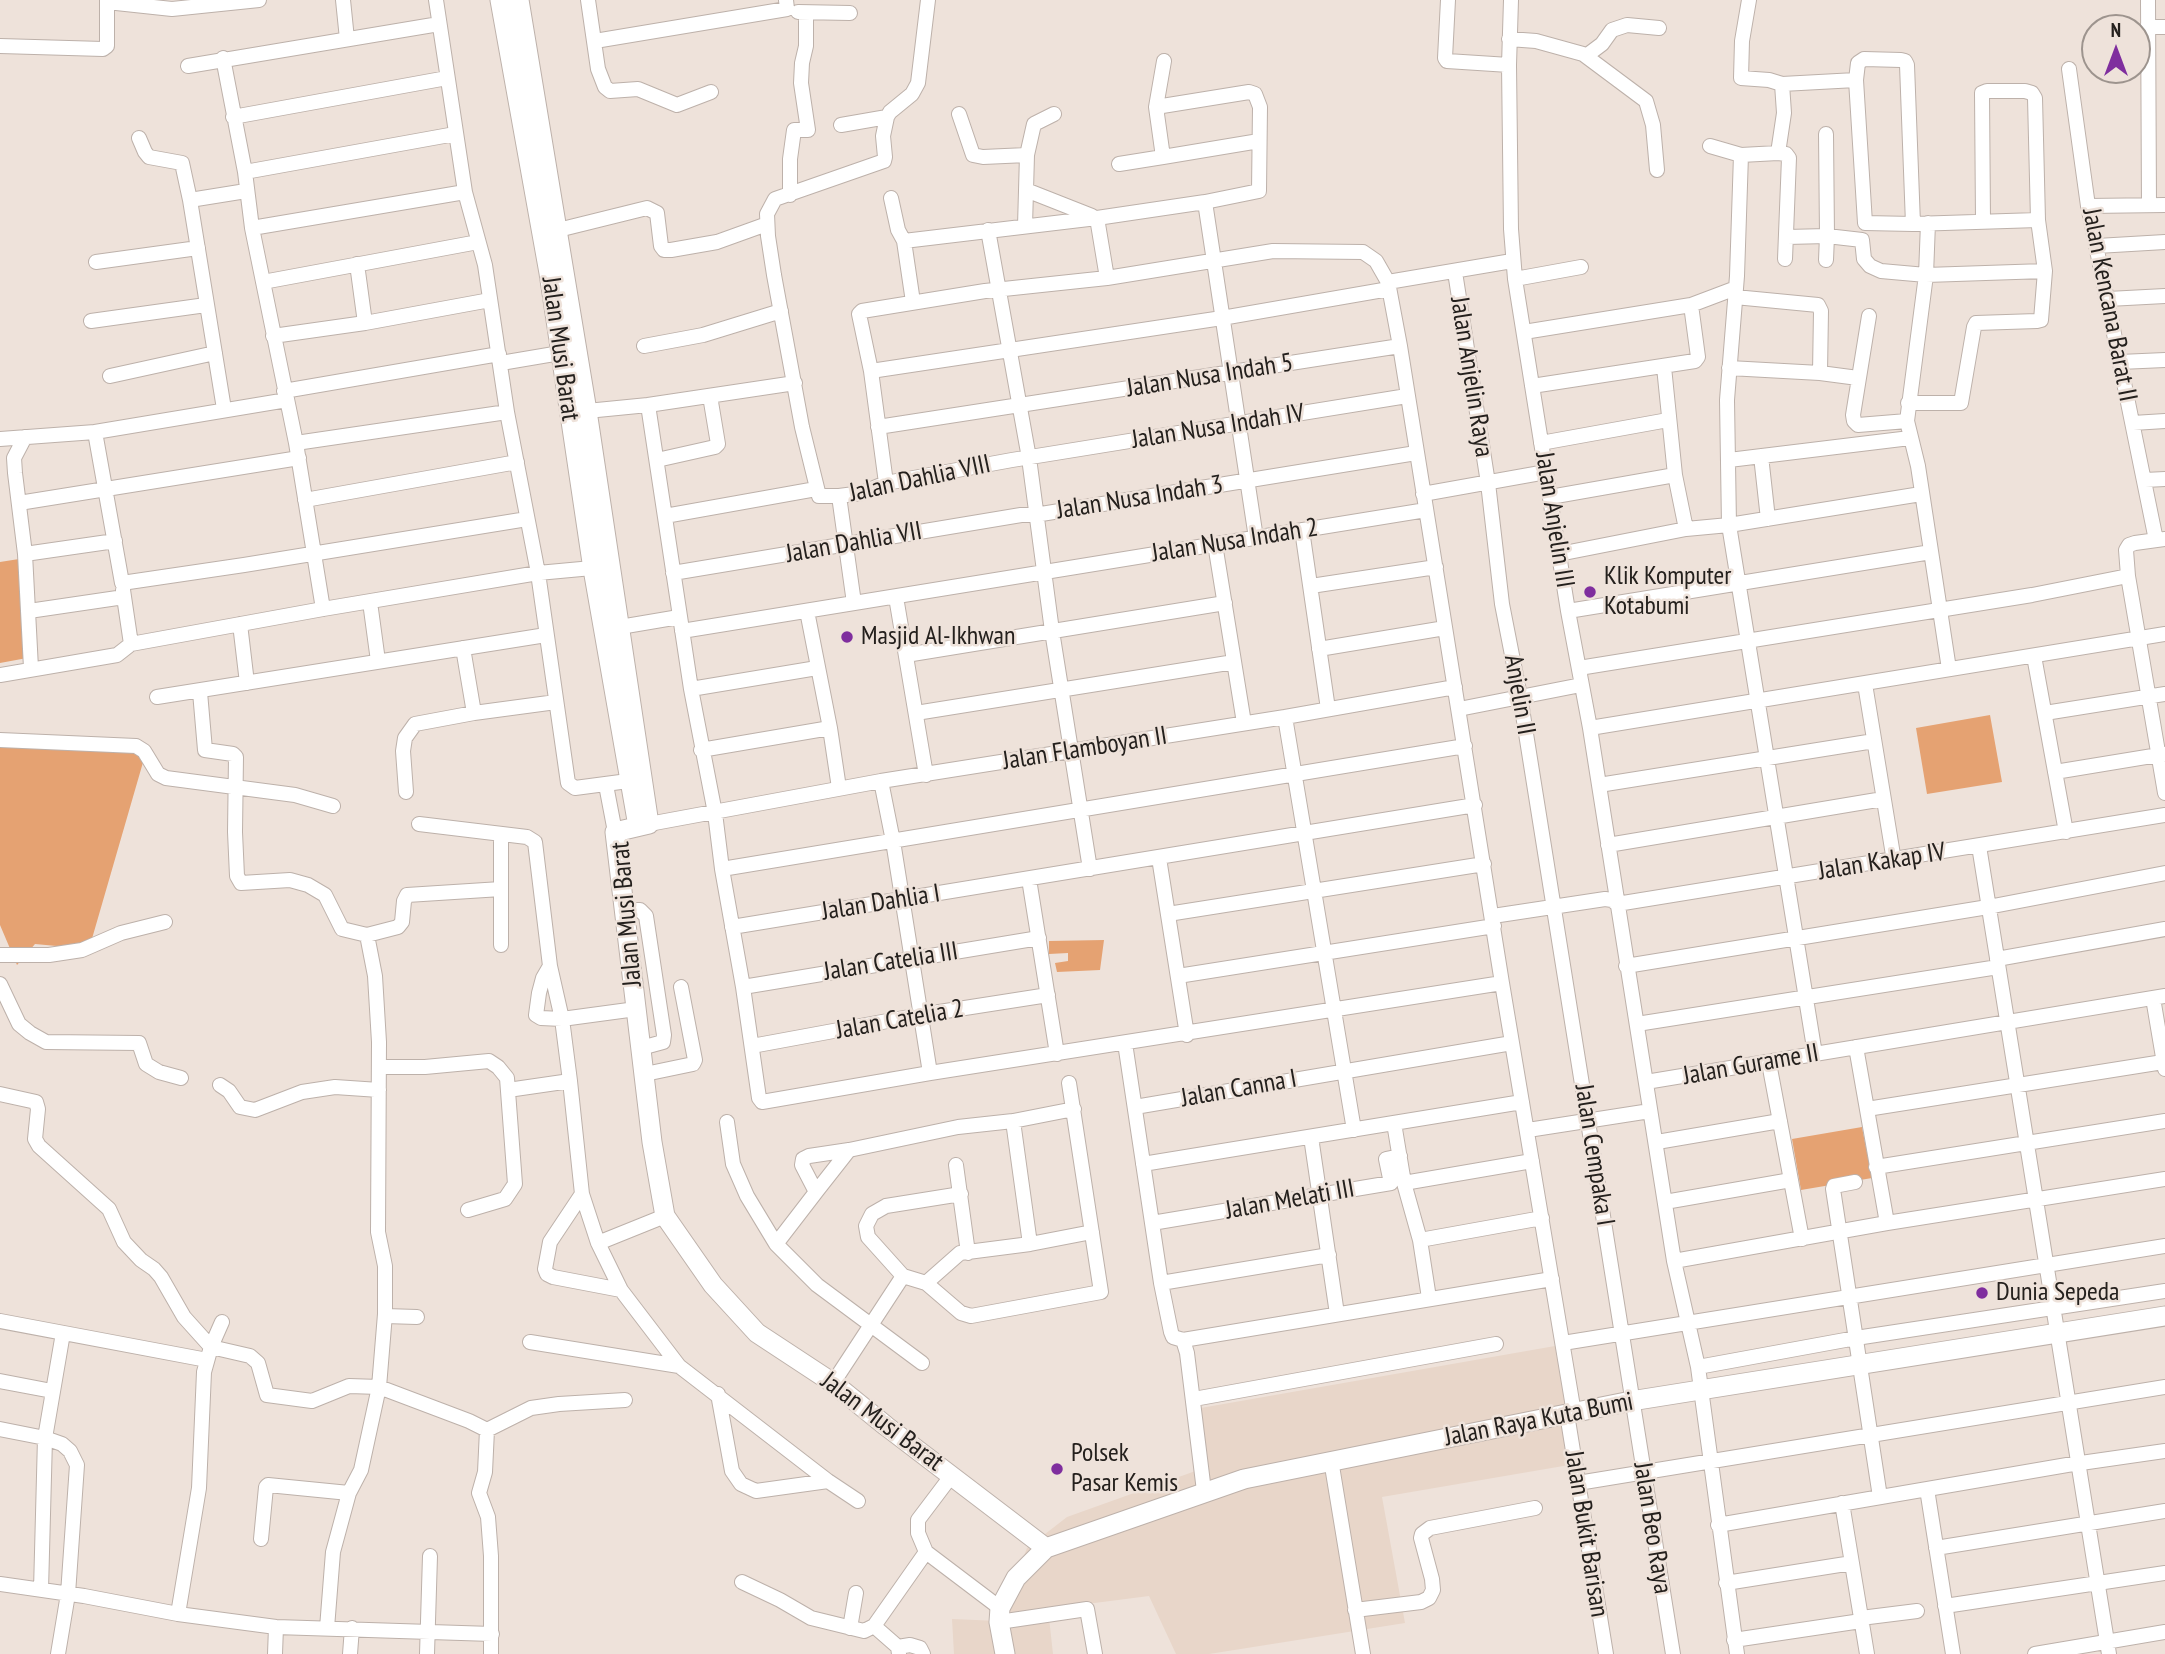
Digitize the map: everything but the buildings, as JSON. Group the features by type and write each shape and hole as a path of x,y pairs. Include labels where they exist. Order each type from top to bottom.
{"street":[{"path":"0,46 103,49 107,46 107,1 172,9 259,0"},
{"path":"343,0 347,39"},
{"path":"436,0 465,192 485,265 507,412 538,573 568,783 575,788 628,781"},
{"name":"Jalan Musi Barat","path":"500,0 549,232"},
{"name":"Jalan Musi Barat","path":"519,0 549,232 602,567 620,627 643,825"},
{"path":"589,0 598,69 605,87 610,91 638,89 677,105 712,92"},
{"path":"665,516 816,489 781,310 767,214 775,199 884,161 883,136 887,117 916,89 928,0"},
{"path":"1448,0 1447,61 1508,65"},
{"name":"Jalan Anjelin III","path":"1511,0 1508,65 1514,279 1568,611 1590,728 1674,1261 1702,1391 1736,1647"},
{"path":"1749,0 1739,75 1744,79 1769,80 1782,85 1856,80"},
{"path":"595,41 786,4 806,13 849,13"},
{"path":"790,195 790,159 794,130 808,130 802,83 806,13"},
{"path":"188,66 223,58 439,24"},
{"path":"1586,56 1602,44 1612,30 1627,25 1659,28"},
{"path":"1509,39 1536,41 1586,56 1646,101 1653,125 1657,170"},
{"path":"223,58 245,172 252,228 298,451 323,609"},
{"path":"1913,224 1907,65 1900,60 1864,59 1858,63 1856,80 1863,219 1866,223 1913,224 2038,220"},
{"path":"1163,157 1156,107 1164,61"},
{"name":"Jalan Kencana Barat II","path":"2069,69 2088,206 2145,480 2161,540"},
{"path":"233,117 447,78"},
{"path":"2148,84 2149,205"},
{"path":"1778,153 1784,113 1782,85"},
{"path":"904,241 1097,218 1259,191 1259,102 1255,94 1249,92 1156,107"},
{"path":"1908,403 1961,404 1976,323 2041,320 2045,271 2038,220 2035,98 2032,93 1982,93 1983,221"},
{"path":"959,114 973,155 1027,155"},
{"path":"1025,226 1027,155 1034,124 1054,114"},
{"path":"841,125 887,117"},
{"path":"245,172 455,134"},
{"path":"1826,134 1826,260"},
{"path":"139,138 149,158 182,163 224,410"},
{"path":"1119,164 1259,141"},
{"path":"1710,146 1741,155 1778,153 1786,154 1789,158 1785,259"},
{"path":"1741,155 1729,368 1729,525 1815,1054"},
{"path":"1026,190 1097,218"},
{"path":"190,200 246,191"},
{"path":"252,228 465,192"},
{"path":"891,198 898,230 904,241 913,302"},
{"path":"1205,202 1256,538"},
{"path":"2088,206 2165,205"},
{"path":"549,232 647,208 657,213 661,247 671,250 717,242 767,224"},
{"path":"1097,218 1107,278"},
{"path":"1928,223 1926,275 1907,421 1918,466 1920,494 1950,670"},
{"path":"988,230 1029,458 1052,631 1090,869"},
{"path":"1787,237 1827,236 1862,240 1864,259 1874,269 1926,275 2045,271"},
{"path":"263,282 478,242"},
{"path":"2097,247 2165,242"},
{"path":"96,262 198,248"},
{"path":"886,483 871,371 859,314 867,310 985,291 1107,278 1273,251 1363,252 1376,261 1389,286"},
{"path":"871,371 1222,317 1512,261"},
{"path":"357,264 365,323"},
{"path":"1514,279 1581,267"},
{"name":"Jalan Anjelin Raya","path":"1455,272 1488,483"},
{"name":"Jalan Bukit Barisan","path":"1389,286 1563,1343 1578,1483 1606,1654"},
{"path":"1524,332 1690,306 1735,292 1818,305 1821,311 1820,373"},
{"path":"2108,299 2165,296"},
{"path":"273,336 365,323 490,300"},
{"path":"91,321 206,305"},
{"path":"1532,386 1697,360 1690,306"},
{"path":"644,346 703,335 781,310"},
{"path":"1869,316 1853,415 1858,425 1907,421"},
{"name":"Jalan Nusa Indah 5","path":"878,426 1400,346"},
{"path":"0,439 95,432 500,358 568,352"},
{"name":"Jalan Musi Barat","path":"568,352 587,411 602,567 628,781 643,825"},
{"path":"110,376 215,354"},
{"path":"2120,362 2165,360"},
{"path":"1664,367 1675,475 1686,529"},
{"path":"1729,368 1858,378"},
{"path":"587,411 648,405 795,383"},
{"path":"657,460 715,447 718,444 710,396"},
{"name":"Jalan Nusa Indah IV","path":"1029,458 1407,396"},
{"path":"648,405 691,689 715,813 759,1098 762,1102 930,1073 1502,984"},
{"path":"19,503 507,412"},
{"path":"1542,443 1668,420"},
{"path":"2133,423 2165,421"},
{"path":"95,432 131,645"},
{"path":"24,437 15,458 25,554 31,668"},
{"path":"1729,460 1910,438"},
{"name":"Jalan Nusa Indah 3","path":"1035,515 1416,453"},
{"path":"1761,456 1768,519"},
{"name":"Jalan Dahlia VIII","path":"816,489 820,496 839,496 862,492 886,483 1029,458"},
{"path":"305,500 517,462"},
{"path":"1423,494 1546,472"},
{"path":"1550,497 1675,475"},
{"path":"2145,480 2165,479"},
{"name":"Anjelin II","path":"1488,483 1502,604 1520,696 1554,908"},
{"path":"1559,554 1686,529 1729,525 1920,494"},
{"path":"839,496 854,603"},
{"name":"Jalan Nusa Indah 2","path":"620,627 681,624 807,611 1426,510"},
{"name":"Jalan Dahlia VII","path":"673,573 1021,515 1035,515"},
{"path":"29,611 314,553 527,519"},
{"path":"1302,530 1328,709"},
{"path":"2161,540 2134,543 2127,547 2128,576 2162,755 2165,793"},
{"path":"25,554 115,541"},
{"path":"1215,544 1244,723"},
{"path":"1568,611 1931,552"},
{"path":"0,675 117,655 131,645 323,609 538,573 602,567"},
{"path":"1311,586 1436,567"},
{"path":"1579,668 1941,610 2128,576"},
{"path":"896,597 926,775"},
{"path":"370,602 378,661"},
{"path":"906,654 1225,603"},
{"path":"807,611 839,788"},
{"path":"240,624 247,683"},
{"path":"1319,649 1445,628"},
{"path":"1590,728 2165,634"},
{"path":"157,697 546,635"},
{"path":"463,648 474,713"},
{"path":"2034,656 2066,832"},
{"path":"916,713 1234,662"},
{"path":"691,689 817,667"},
{"path":"1865,684 1894,861"},
{"path":"1459,709 1581,685"},
{"name":"Jalan Flamboyan II","path":"643,825 839,788 1455,687"},
{"path":"200,692 205,750 233,754 236,757 234,787 237,876 241,883 290,880 308,885 325,895 342,929 367,935 398,927 402,922 407,895 501,888"},
{"path":"2045,713 2165,694"},
{"path":"406,793 403,751 405,738 415,724 556,702"},
{"path":"1285,717 1354,1129"},
{"path":"701,750 830,728"},
{"path":"0,740 136,746 144,751 158,774 166,778 295,795 333,806"},
{"path":"1599,785 1874,741"},
{"path":"722,869 1465,746"},
{"path":"2055,772 2162,755"},
{"path":"881,781 930,1073"},
{"path":"606,785 615,832"},
{"path":"1608,845 1883,799"},
{"name":"Jalan Dahlia I","path":"732,927 1475,805"},
{"name":"Jalan Kakap IV","path":"1178,976 1324,953 1605,899 1617,904 2165,816"},
{"path":"419,824 527,837 535,842 550,966 562,1019 582,1194 598,1243 621,1290 679,1366 858,1501"},
{"name":"Jalan Musi Barat","path":"643,825 615,832 652,1142 665,1216 713,1285 757,1333 834,1382 886,1426 1046,1548"},
{"path":"501,835 501,945"},
{"path":"1979,846 2108,1648"},
{"path":"1159,858 1187,1035"},
{"path":"1168,914 1484,864"},
{"path":"1626,965 1988,906 2165,873"},
{"path":"1030,879 1057,1054"},
{"name":"Jalan Cempaka I","path":"1554,908 1631,1401"},
{"path":"623,910 640,910 646,916 664,1035 663,1042 641,1048"},
{"path":"0,955 75,952 121,933 165,922"},
{"path":"1637,1024 1998,963 2165,929"},
{"path":"327,1628 333,1552 349,1493 361,1470 379,1387 385,1316 385,1266 378,1232 379,1068 375,976 367,935"},
{"name":"Jalan Catelia III","path":"743,986 1039,938"},
{"path":"550,966 538,993 536,1015 541,1018 562,1019 636,1009"},
{"path":"0,984 19,1024 46,1042 139,1043 146,1063 159,1072 181,1078"},
{"path":"645,1074 693,1064 695,1060 681,987"},
{"name":"Jalan Catelia 2","path":"752,1046 1048,995"},
{"path":"1867,1109 2018,1085 2164,1066 2159,997"},
{"name":"Jalan Gurame II","path":"1646,1082 2159,997"},
{"path":"1125,1043 1161,1283 1173,1337 1183,1340 1552,1279"},
{"name":"Jalan Canna I","path":"1135,1107 1512,1043"},
{"path":"1856,1047 1887,1223"},
{"path":"379,1068 425,1068 489,1061 507,1078 515,1184 505,1199 468,1210"},
{"path":"1769,1063 1802,1238"},
{"path":"508,1090 570,1081"},
{"path":"961,1194 886,1206 872,1214 866,1226 867,1237 903,1276 926,1283 961,1313 971,1316 1101,1292 1069,1083"},
{"path":"220,1085 229,1091 240,1107 255,1110 302,1092 335,1087 379,1090"},
{"path":"0,1094 36,1102 38,1109 35,1139 39,1146 109,1209 124,1242 141,1260 155,1269 209,1354"},
{"path":"1143,1164 1522,1102"},
{"path":"816,1192 802,1165 803,1159 809,1156 958,1127 1013,1121 1074,1109"},
{"path":"1528,1130 1650,1111"},
{"path":"1013,1121 1030,1244"},
{"path":"1657,1142 1780,1121"},
{"path":"1876,1167 2165,1121"},
{"path":"727,1122 733,1164 747,1196 776,1244 817,1285 922,1363"},
{"path":"1394,1123 1404,1183 1420,1240 1429,1298"},
{"path":"1311,1137 1337,1314"},
{"path":"776,1244 849,1150"},
{"name":"Jalan Melati III","path":"1152,1223 1391,1183 1386,1159 1400,1156"},
{"path":"1404,1183 1532,1161"},
{"path":"956,1166 968,1253"},
{"path":"1665,1202 1791,1180"},
{"path":"1674,1261 1887,1223 2165,1180"},
{"path":"1855,1182 1833,1188 1880,1497"},
{"path":"582,1194 550,1242 545,1269 547,1274 621,1290"},
{"path":"598,1243 665,1216"},
{"path":"1420,1240 1542,1218"},
{"path":"926,1283 957,1255 1093,1232"},
{"path":"1563,1343 2165,1246"},
{"path":"1161,1283 1329,1255"},
{"path":"834,1382 903,1276"},
{"path":"1698,1367 1856,1338 2165,1291"},
{"path":"385,1316 417,1317"},
{"name":"Jalan Raya Kuta Bumi","path":"1000,1615 1016,1578 1046,1548 1244,1479 1631,1401 2165,1316"},
{"path":"0,1321 63,1334 209,1354 250,1356 258,1363 265,1393 270,1396 312,1401 349,1386 379,1387 487,1430 531,1408 625,1400"},
{"path":"178,1614 199,1488 205,1372 222,1322"},
{"path":"41,1590 45,1438 63,1334"},
{"path":"1183,1340 1194,1399 1204,1491"},
{"path":"530,1342 679,1366"},
{"path":"1194,1399 1496,1343"},
{"path":"0,1381 52,1391"},
{"path":"1578,1483 2165,1387"},
{"path":"718,1394 732,1471 741,1484 756,1491 828,1481"},
{"name":"Jalan Beo Raya","path":"1631,1401 1673,1654"},
{"path":"0,1429 45,1438 66,1446 77,1465 68,1594 58,1654"},
{"path":"487,1430 485,1472 479,1493 488,1517 491,1654"},
{"path":"1718,1525 2078,1463 2165,1451"},
{"path":"1331,1460 1363,1654"},
{"path":"952,1475 918,1521 918,1533 926,1552 1000,1615 1005,1654"},
{"path":"261,1539 265,1487 268,1485 349,1493"},
{"path":"1927,1489 1953,1654"},
{"path":"1842,1503 1867,1654"},
{"path":"1355,1610 1421,1602 1429,1598 1433,1590 1432,1579 1421,1538 1430,1528 1535,1508"},
{"path":"1936,1548 2165,1511"},
{"path":"742,1582 811,1618 864,1631 874,1626 926,1552"},
{"path":"428,1654 430,1556"},
{"path":"1726,1583 1852,1563"},
{"path":"1945,1606 2165,1573"},
{"path":"0,1584 178,1614 276,1627 492,1634"},
{"path":"850,1628 856,1593"},
{"path":"1000,1615 1087,1609 1095,1654"},
{"path":"1736,1647 1917,1611"},
{"path":"874,1626 898,1651 910,1645 920,1648 923,1654"},
{"path":"275,1654 276,1627"},
{"path":"350,1654 352,1628"},
{"path":"2035,1654 2108,1648 2165,1632"}],"shaded area":[{"path":"19,559 27,658 0,663 0,562"},
{"path":"1990,715 2002,782 1927,794 1916,728"},
{"path":"0,741 146,752 89,949 35,944 17,965 0,925"},
{"path":"1104,940 1100,970 1057,972 1055,963 1068,961 1068,953 1049,954 1049,941"},
{"path":"1862,1127 1872,1178 1801,1190 1792,1139"},
{"path":"1555,1346 1575,1464 1382,1497 1405,1623 1209,1654 1176,1654 1149,1596 1048,1609 1053,1654 954,1654 952,1619 999,1621 1027,1548 1067,1517 1201,1469 1195,1409"}],"place":[{"name":"Klik Komputer Kotabumi","path":"1590,592"},
{"name":"Masjid Al-Ikhwan","path":"847,637"},
{"name":"Dunia Sepeda","path":"1982,1293"},
{"name":"Polsek Pasar Kemis","path":"1057,1469"}]}
